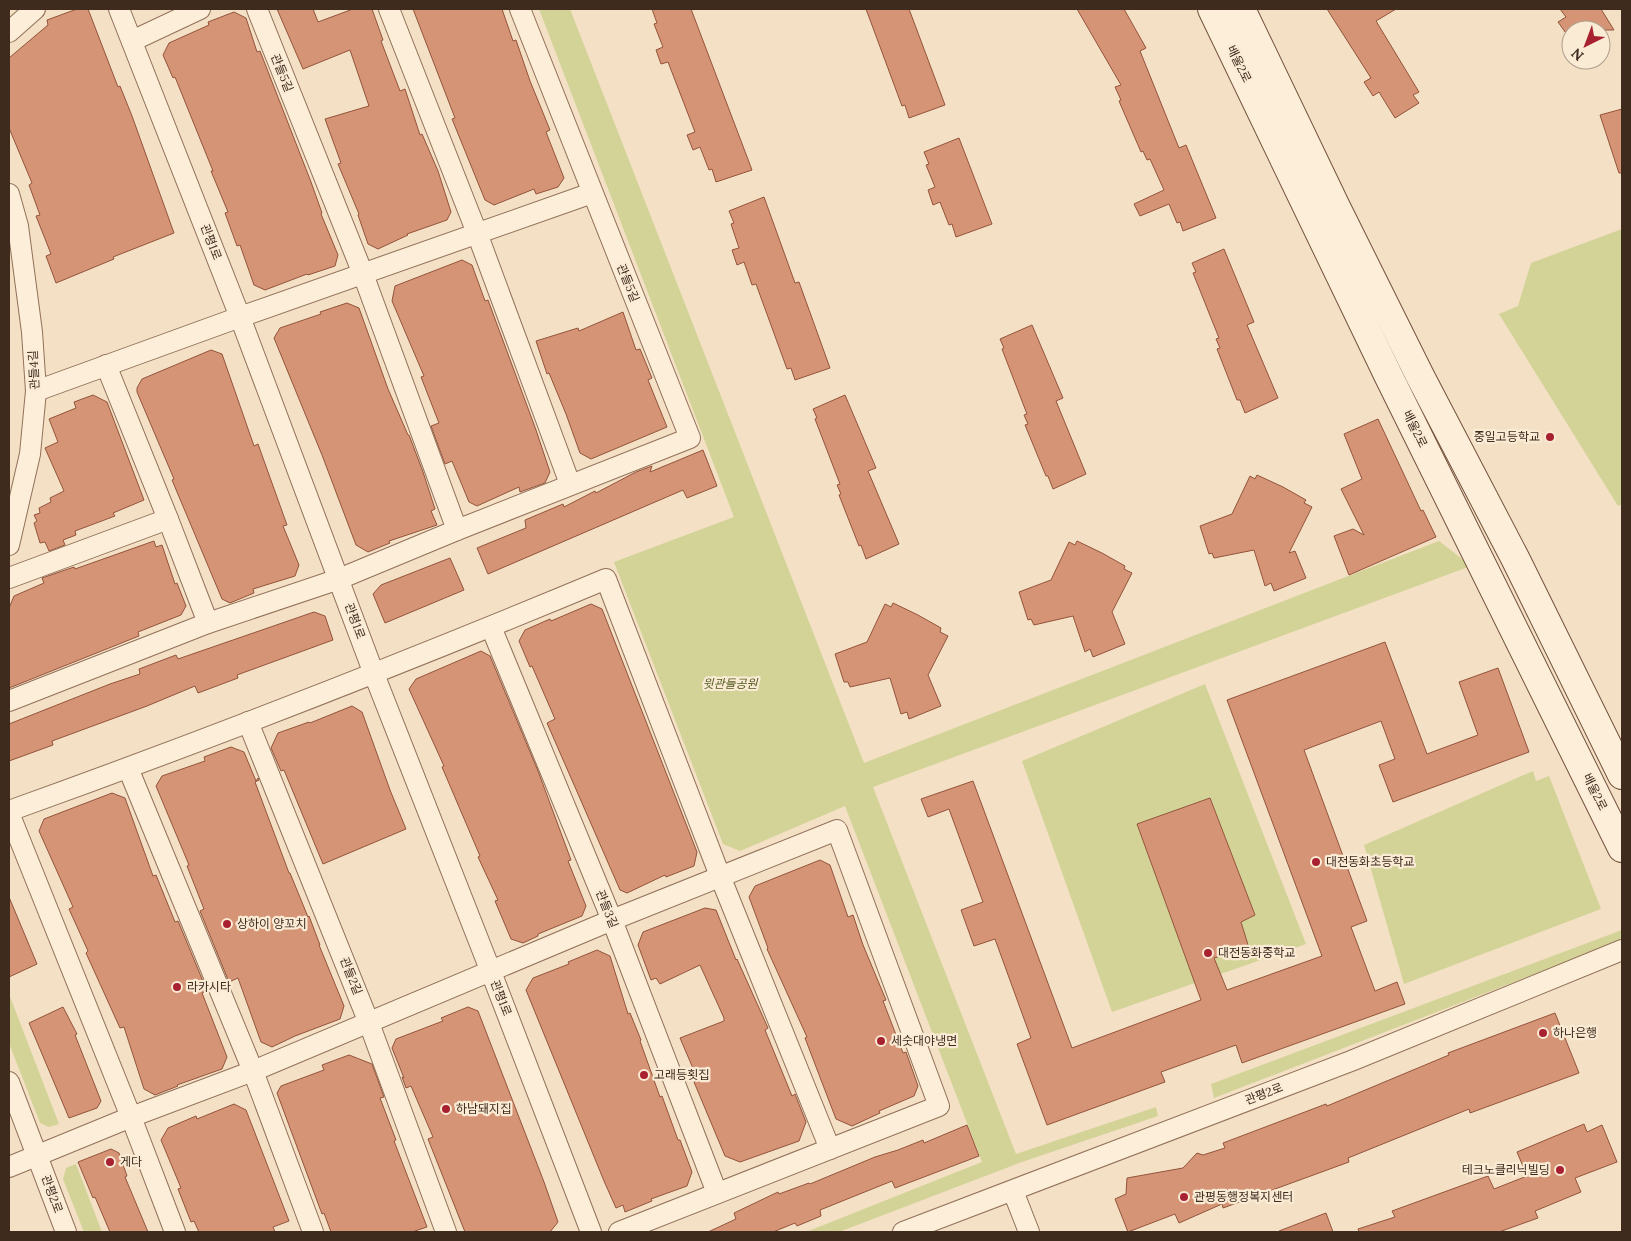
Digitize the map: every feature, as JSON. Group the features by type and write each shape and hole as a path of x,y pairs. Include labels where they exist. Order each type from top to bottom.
{"main road":[{"name":"배울2로","path":"1212,9 1389,377 1622,848"},
{"name":"배울2로","path":"1241,9 1420,376 1515,558 1622,774"}],"street":[{"path":"9,32 36,9"},
{"name":"관평1로","path":"119,9 240,317 340,579 374,674 492,972 591,1232"},
{"path":"132,41 200,9"},
{"name":"관들5길","path":"257,9 363,274 457,530"},
{"path":"389,9 477,233 570,484"},
{"name":"관들5길","path":"340,579 570,484 690,438 520,9"},
{"path":"36,391 592,193"},
{"name":"관들4길","path":"9,194 19,235 32,332 36,391 30,454 9,545"},
{"path":"106,365 208,624"},
{"path":"9,578 168,519"},
{"path":"9,701 208,624 340,579"},
{"path":"175,1232 9,812 374,674 606,579 720,876 830,1149"},
{"name":"관들3길","path":"491,627 612,920 717,1193"},
{"name":"관들2길","path":"248,722 369,1023 446,1232"},
{"path":"128,768 253,1071 313,1232"},
{"path":"9,1167 131,1117 253,1071 612,920 837,830 939,1106 619,1232"},
{"name":"관평2로","path":"903,1232 1351,1061 1622,950"},
{"name":"관평2로","path":"9,1082 66,1232"},
{"path":"1014,1190 1029,1232"}],"green space":[{"name":"윗관들공원","path":"539,9 570,9 864,763 1439,541 1471,566 873,787 1016,1154 1156,1107 1158,1116 1019,1163 839,1232 806,1232 982,1162 845,806 740,851 723,844 614,562 734,517"},
{"path":"1622,229 1622,504 1618,506 1499,314 1518,306 1531,263"},
{"path":"1205,684 1306,944 1112,1012 1022,761"},
{"path":"1533,771 1536,781 1549,776 1601,909 1404,984 1364,845"},
{"path":"1622,930 1622,938 1618,942 1214,1098 1211,1084"},
{"path":"9,994 59,1124 49,1127 40,1123 9,1043"},
{"path":"76,1164 102,1232 84,1232 63,1179 66,1168"}],"building":[{"path":"77,9 88,9 118,87 120,86 132,116 174,233 113,257 114,259 56,283 46,256 51,254 36,216 40,215 29,185 32,183 9,128 9,58 48,25 47,20"},
{"path":"277,9 313,9 318,22 353,9 372,9 383,40 381,41 400,91 405,89 420,135 422,134 438,171 451,212 447,220 407,234 378,249 368,244 359,214 338,164 341,163 325,119 369,106 350,50 303,69"},
{"path":"413,9 502,9 513,41 516,40 550,130 546,132 564,178 558,187 536,194 534,189 494,205 485,200 452,119 455,118"},
{"path":"652,9 691,9 752,170 716,182 712,169 709,170 700,147 693,150 687,135 695,132 668,62 661,64 656,50 663,47 654,24 657,23"},
{"path":"866,9 909,9 945,105 909,118 905,105 902,106"},
{"path":"1077,9 1124,9 1146,48 1140,51 1179,148 1186,145 1216,218 1183,231 1180,222 1177,223 1169,204 1140,216 1134,204 1164,190 1150,159 1147,160 1143,151 1141,152 1119,101 1121,100 1115,87 1121,85"},
{"path":"1327,9 1396,9 1376,21 1419,92 1413,95 1419,103 1395,118 1379,92 1373,96 1364,82 1371,78"},
{"path":"1560,9 1601,9 1608,20 1561,20 1566,17"},
{"path":"234,12 246,18 257,52 260,51 338,255 335,266 307,274 265,290 254,285 240,245 237,246 225,213 228,212 211,171 213,171 175,77 173,78 163,55 169,43 209,25 208,22"},
{"path":"1622,109 1622,173 1619,173 1600,115"},
{"path":"959,138 992,224 956,237 952,224 949,225 940,202 933,205 928,190 935,187 926,165 929,164 924,152"},
{"path":"764,197 795,283 799,282 830,368 795,380 791,368 787,369 756,284 752,285 744,262 737,265 732,250 739,248 731,224 734,223 729,211"},
{"path":"1224,249 1254,322 1247,325 1278,398 1245,413 1240,400 1237,400 1217,349 1220,348 1216,339 1219,338 1193,273 1196,272 1192,263"},
{"path":"462,260 472,265 485,301 488,300 550,472 545,483 520,492 519,487 477,506 469,502 452,461 445,464 431,426 439,423 421,377 424,376 392,301 395,286"},
{"path":"347,303 359,308 388,389 423,472 435,509 431,511 437,525 389,541 390,543 368,552 356,545 322,455 274,338 280,328"},
{"path":"623,312 636,350 640,349 652,378 648,380 667,427 591,459 580,453 549,373 547,374 536,341 578,328 579,331"},
{"path":"1032,325 1063,398 1056,401 1086,474 1053,489 1025,425 1028,424 1024,415 1027,414 1002,349 1004,348 1000,339"},
{"path":"211,350 222,354 254,446 258,444 287,525 283,526 299,565 295,576 253,589 254,593 230,603 222,599 137,392 142,379"},
{"path":"93,395 107,402 144,500 113,513 115,516 75,531 76,535 63,540 65,545 49,551 45,542 40,543 34,523 37,521 34,515 40,513 39,508 51,502 50,498 64,491 45,448 58,442 49,419 76,408 74,402"},
{"path":"845,395 876,468 868,471 899,544 866,559 839,495 841,494 837,485 840,484 815,419 817,418 813,409"},
{"path":"1378,419 1421,511 1423,510 1436,537 1349,575 1334,536 1353,529 1364,535 1341,489 1362,479 1344,434"},
{"path":"703,450 717,486 687,498 683,490 488,574 477,548 526,528 525,520 563,504 564,507 636,472 652,466 650,472"},
{"path":"1257,475 1306,500 1304,503 1312,507 1289,553 1295,551 1306,578 1274,591 1271,583 1265,586 1254,550 1214,558 1212,553 1209,554 1200,526 1232,514 1250,476 1255,479"},
{"path":"154,541 156,547 162,545 175,584 177,583 186,606 181,615 138,632 139,636 9,688 9,608 14,596 44,583 42,578 74,567 75,569"},
{"path":"1077,541 1125,566 1124,569 1132,573 1112,612 1125,644 1093,657 1090,649 1085,652 1073,616 1034,625 1031,619 1028,620 1019,592 1051,580 1069,542 1075,545"},
{"path":"450,558 464,590 385,623 373,594 381,585"},
{"path":"893,603 941,628 940,632 948,636 928,675 941,706 909,719 907,712 901,714 890,678 850,687 848,682 844,682 835,654 867,642 885,604 891,607"},
{"path":"591,604 602,609 697,852 694,866 666,877 665,875 627,893 620,890 547,723 555,719 519,641 525,630"},
{"path":"314,612 325,616 333,640 237,675 238,678 198,693 195,686 52,741 53,745 9,761 9,724 140,674 139,669 176,655 178,659"},
{"path":"1385,642 1427,754 1478,735 1459,682 1498,668 1529,752 1393,802 1379,765 1395,759 1381,721 1304,750 1367,921 1351,927 1375,991 1397,982 1405,1004 1242,1063 1236,1045 1161,1072 1165,1082 1047,1125 1017,1044 1031,1038 995,939 974,946 961,910 983,902 949,809 928,817 921,799 973,781 1072,1048 1201,1000 1137,824 1210,798 1255,915 1241,922 1249,948 1214,958 1227,990 1322,956 1227,700"},
{"path":"481,651 490,656 538,771 571,860 568,861 586,906 582,916 538,934 538,936 523,943 511,939 495,901 498,900 478,857 480,856 442,767 444,766 409,689 416,679"},
{"path":"352,706 362,712 406,829 323,864 284,770 281,771 271,748 278,733 310,723"},
{"path":"231,747 244,752 256,781 258,778 259,780 255,782 289,873 309,916 344,1006 340,1019 272,1047 261,1042 238,978 229,982 200,911 204,909 187,866 189,865 156,786 162,776 205,761 204,757"},
{"path":"112,793 125,798 153,876 156,875 175,922 178,921 207,991 202,993 227,1057 222,1069 155,1095 144,1089 124,1027 120,1028 86,953 88,951 69,909 73,907 39,831 44,819"},
{"path":"820,860 830,865 848,917 853,915 863,945 886,1000 883,1001 903,1053 906,1052 918,1086 914,1096 879,1111 880,1113 852,1126 836,1119 805,1038 807,1037 767,949 749,897 755,886"},
{"path":"9,897 37,964 9,977"},
{"path":"705,908 716,910 736,960 768,1028 765,1030 792,1096 795,1094 806,1122 799,1141 740,1162 725,1156 694,1082 698,1080 680,1038 724,1021 700,965 660,984 656,978 651,980 638,945 643,932"},
{"path":"597,950 610,956 628,1014 630,1013 641,1040 660,1097 662,1096 692,1172 687,1186 651,1199 652,1201 625,1212 623,1205 616,1208 526,990 533,978 569,964 568,962"},
{"path":"63,1007 77,1034 75,1035 101,1101 97,1108 69,1118 29,1023"},
{"path":"468,1007 478,1011 544,1182 558,1222 550,1232 465,1232 428,1139 433,1137 411,1086 406,1088 392,1048 396,1039 443,1021 441,1018"},
{"path":"1555,1013 1579,1073 1470,1113 1469,1109 1348,1158 1349,1162 1223,1208 1222,1204 1179,1223 1175,1214 1128,1232 1115,1199 1126,1194 1127,1178 1183,1168 1197,1153 1203,1155 1225,1148 1223,1143 1326,1104 1327,1106 1449,1055 1448,1053"},
{"path":"349,1055 372,1064 384,1097 380,1098 396,1140 394,1141 427,1227 412,1232 331,1232 324,1213 322,1214 277,1093 281,1086 324,1070 322,1065"},
{"path":"234,1104 246,1110 289,1221 273,1227 275,1232 199,1232 194,1221 191,1222 178,1189 181,1188 161,1140 168,1128 196,1116 197,1119"},
{"path":"1584,1124 1587,1132 1602,1125 1617,1162 1575,1178 1581,1192 1535,1211 1538,1218 1499,1232 1359,1232 1358,1229 1395,1217 1392,1211 1488,1176 1494,1189 1527,1176 1517,1152"},
{"path":"967,1125 979,1156 895,1188 892,1181 820,1210 821,1216 797,1226 795,1223 773,1232 708,1232 736,1219 734,1213 778,1192 779,1194 810,1184 875,1157 923,1140 924,1143"},
{"path":"111,1149 119,1153 127,1176 125,1177 148,1232 110,1232 95,1197 93,1198 78,1162"},
{"path":"1326,1213 1333,1232 1279,1231"}],"place":[{"name":"중일고등학교","path":"1550,437"},
{"name":"대전동화초등학교","path":"1316,862"},
{"name":"상하이 양꼬치","path":"227,924"},
{"name":"대전동화중학교","path":"1208,953"},
{"name":"라카시타","path":"177,987"},
{"name":"하나은행","path":"1543,1033"},
{"name":"세숫대야냉면","path":"881,1041"},
{"name":"고래등횟집","path":"644,1075"},
{"name":"하남돼지집","path":"446,1109"},
{"name":"게다","path":"110,1162"},
{"name":"테크노클리닉빌딩","path":"1560,1170"},
{"name":"관평동행정복지센터","path":"1184,1197"}]}
